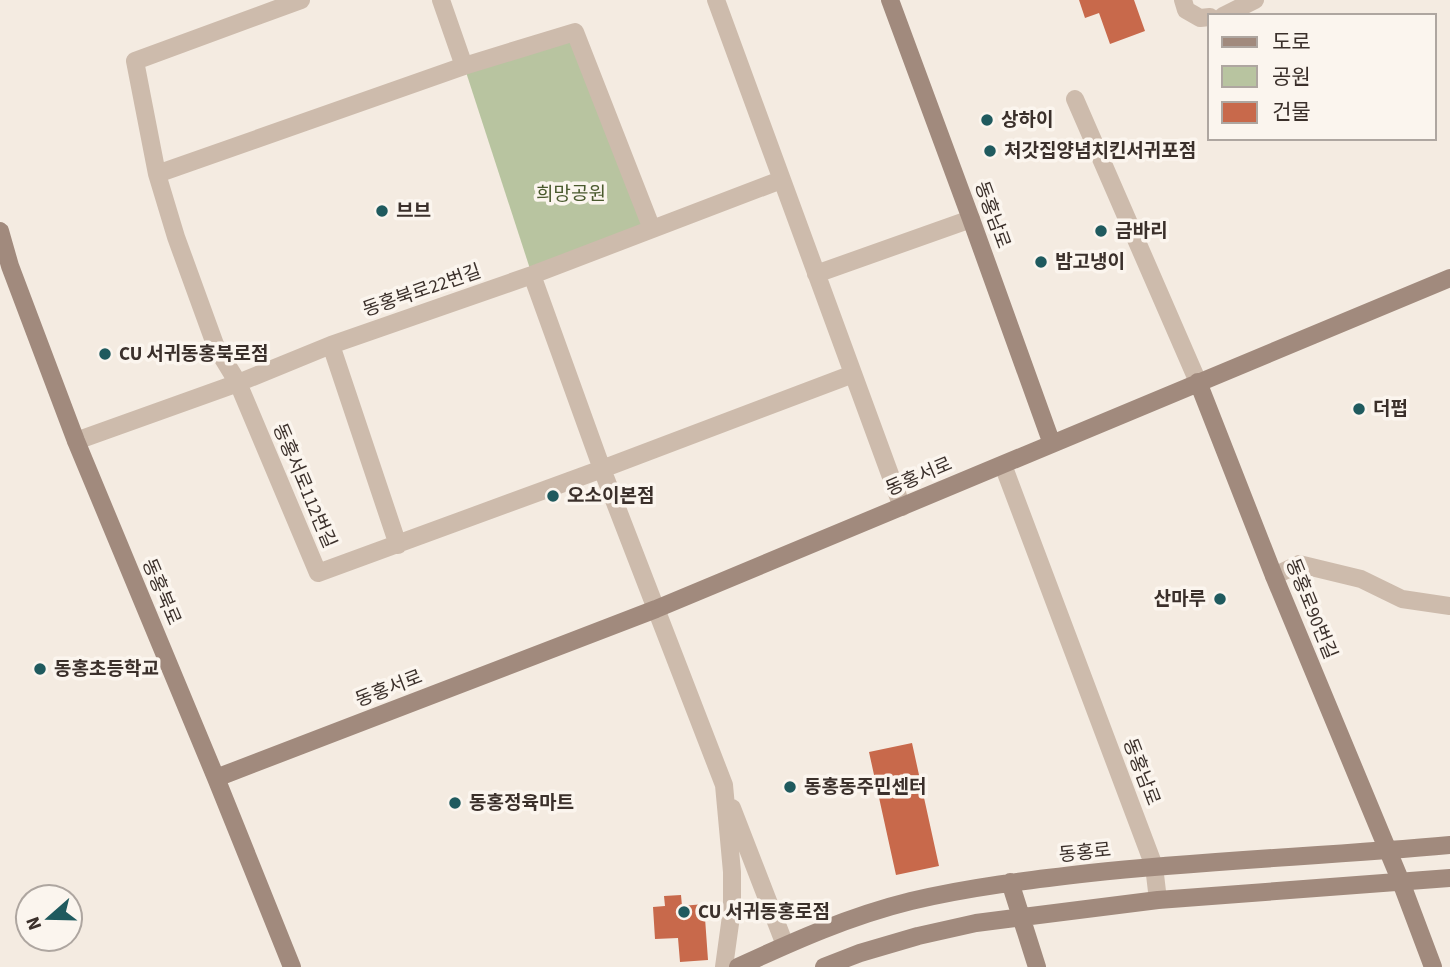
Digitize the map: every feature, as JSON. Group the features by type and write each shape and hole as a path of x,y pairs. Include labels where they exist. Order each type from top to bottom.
{"street":[{"name":"동홍서로112번길","path":"301,0 135,61 157,174 176,237 216,347 238,383 318,573 602,469"},
{"path":"441,0 464,66"},
{"path":"716,0 902,507"},
{"name":"동홍남로","path":"890,0 1052,444"},
{"path":"1183,0 1186,10 1200,18 1208,17"},
{"path":"1227,14 1255,0"},
{"path":"157,174 464,66 575,32 652,229"},
{"path":"1075,99 1198,382"},
{"name":"동홍북로22번길","path":"76,441 238,383 331,345 532,275 781,180"},
{"path":"816,274 971,219"},
{"name":"동홍북로","path":"0,231 10,266 76,441 292,967"},
{"path":"532,275 602,469 785,945"},
{"name":"동홍서로","path":"216,778 656,609 1450,278"},
{"path":"331,345 398,545"},
{"path":"602,469 853,374"},
{"name":"동홍로90번길","path":"1198,382 1433,967"},
{"name":"동홍남로","path":"1003,465 1154,866 1158,900"},
{"path":"1274,576 1299,564 1361,579 1402,599 1450,606"},
{"path":"723,785 732,872 732,909 724,967"},
{"name":"동홍로","path":"738,967 849,919 969,888 1154,866 1450,845"},
{"path":"824,967 918,936 976,923 1158,900 1450,878"},
{"path":"1010,882 1037,967"}],"green space":[{"name":"희망공원","path":"575,32 652,229 532,275 464,66"}],"building":[{"path":"1079,0 1134,0 1145,31 1110,44 1099,13 1085,18"},
{"path":"912,743 939,866 896,875 869,752"},
{"path":"681,895 682,906 704,904 708,960 680,962 678,938 655,939 653,907 665,906 664,896"}],"place":[{"name":"상하이","path":"987,120"},
{"name":"처갓집양념치킨서귀포점","path":"990,151"},
{"name":"브브","path":"382,211"},
{"name":"금바리","path":"1101,231"},
{"name":"밤고냉이","path":"1041,262"},
{"name":"CU 서귀동홍북로점","path":"105,354"},
{"name":"더펍","path":"1359,409"},
{"name":"오소이본점","path":"553,496"},
{"name":"산마루","path":"1220,599"},
{"name":"동홍초등학교","path":"40,669"},
{"name":"동홍동주민센터","path":"790,787"},
{"name":"동홍정육마트","path":"455,803"},
{"name":"CU 서귀동홍로점","path":"684,912"}]}
